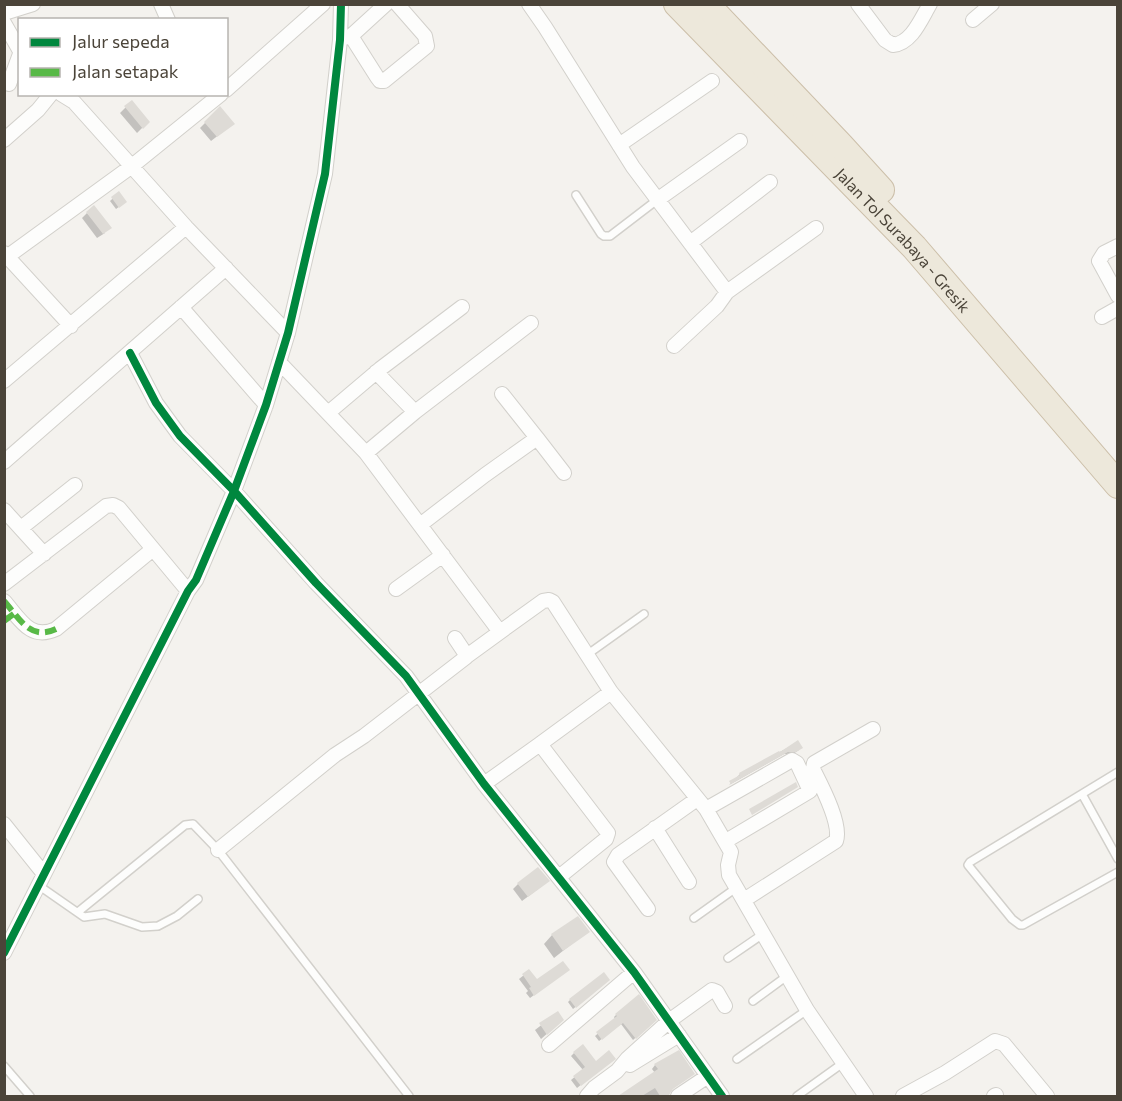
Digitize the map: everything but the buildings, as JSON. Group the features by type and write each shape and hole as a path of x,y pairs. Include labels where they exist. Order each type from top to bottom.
{"highway":[{"name":"Jalan Tol Surabaya - Gresik","path":"677,4 914,247 1118,484"},
{"name":"Jalan Tol Surabaya - Gresik","path":"706,4 841,146 1118,459"}],"street":[{"path":"4,14 33,4"},
{"path":"161,4 167,18"},
{"path":"228,88 323,4"},
{"path":"4,953 188,591 196,580 234,491 266,405 288,333 325,174 345,38 341,4"},
{"path":"345,38 386,4"},
{"path":"345,38 380,81 384,81 427,46 425,36 397,4"},
{"path":"528,4 657,200 727,292"},
{"path":"858,4 885,40 893,45 903,43 909,38 930,4"},
{"path":"973,20 992,4"},
{"path":"4,23 18,49"},
{"path":"11,84 18,60"},
{"path":"619,145 712,81"},
{"path":"4,140 38,110 49,96"},
{"path":"64,96 74,102 186,227 288,333"},
{"path":"71,326 6,256 132,166 219,96"},
{"path":"657,200 740,141"},
{"path":"690,243 770,182"},
{"path":"4,381 186,227"},
{"path":"674,346 717,306 727,292 816,228"},
{"path":"1118,246 1104,253 1099,261 1118,296"},
{"path":"4,462 226,268"},
{"path":"181,307 266,405"},
{"path":"328,413 376,372 462,307"},
{"path":"1102,317 1118,308"},
{"path":"366,453 415,412 531,323"},
{"path":"130,353 156,403 180,436 234,491 316,584 401,670 484,784 634,972 722,1096"},
{"path":"279,362 366,453 500,632"},
{"path":"376,372 415,412"},
{"path":"502,394 564,473"},
{"path":"420,525 537,438"},
{"path":"21,528 75,485"},
{"path":"4,584 106,506 113,505 119,508 188,591"},
{"path":"4,510 44,554"},
{"path":"4,601 10,617 32,631 46,633 56,629 153,549"},
{"path":"396,589 443,555"},
{"path":"218,850 334,755 364,736 500,632 543,601 549,600 553,602 611,692 701,804 726,841 731,852 728,865 729,875 807,1010 866,1096"},
{"path":"455,638 467,656"},
{"path":"484,784 611,692"},
{"path":"740,894 836,841 838,835 831,809 813,769 814,763 873,729"},
{"path":"540,744 608,833 606,839 559,877"},
{"path":"648,909 614,862 618,855 655,828 701,804 792,760 797,763 810,791 726,841"},
{"path":"4,824 41,880"},
{"path":"655,828 689,882"},
{"path":"549,1045 634,972"},
{"path":"617,1071 669,1021 712,990 717,992 725,1006"},
{"path":"587,1096 617,1071 679,1035"},
{"path":"903,1096 945,1073 995,1041 1004,1044 1047,1096"},
{"path":"678,1096 708,1076"}],"lane":[{"path":"576,195 601,234 606,237 657,200"},
{"path":"588,654 644,614"},
{"path":"1118,772 970,862 969,868 1020,925 1118,872"},
{"path":"1082,794 1118,859"},
{"path":"78,912 185,825 193,824 218,850 409,1096"},
{"path":"41,880 68,908 84,917 105,914 142,927 159,926 177,916 198,899"},
{"path":"694,918 740,894"},
{"path":"728,958 763,934"},
{"path":"753,1001 788,976"},
{"path":"737,1059 807,1010"},
{"path":"797,1096 843,1063"},
{"path":"4,1066 30,1096"}],"marked path":[{"path":"4,601 32,630 47,632 56,629"},
{"path":"4,621 15,613"}],"cycle path":[{"path":"4,953 188,591 196,580 234,491 266,405 288,333 325,174 340,40 341,4"},
{"path":"130,353 156,403 180,436 406,676 484,784 634,972 722,1096"}]}
